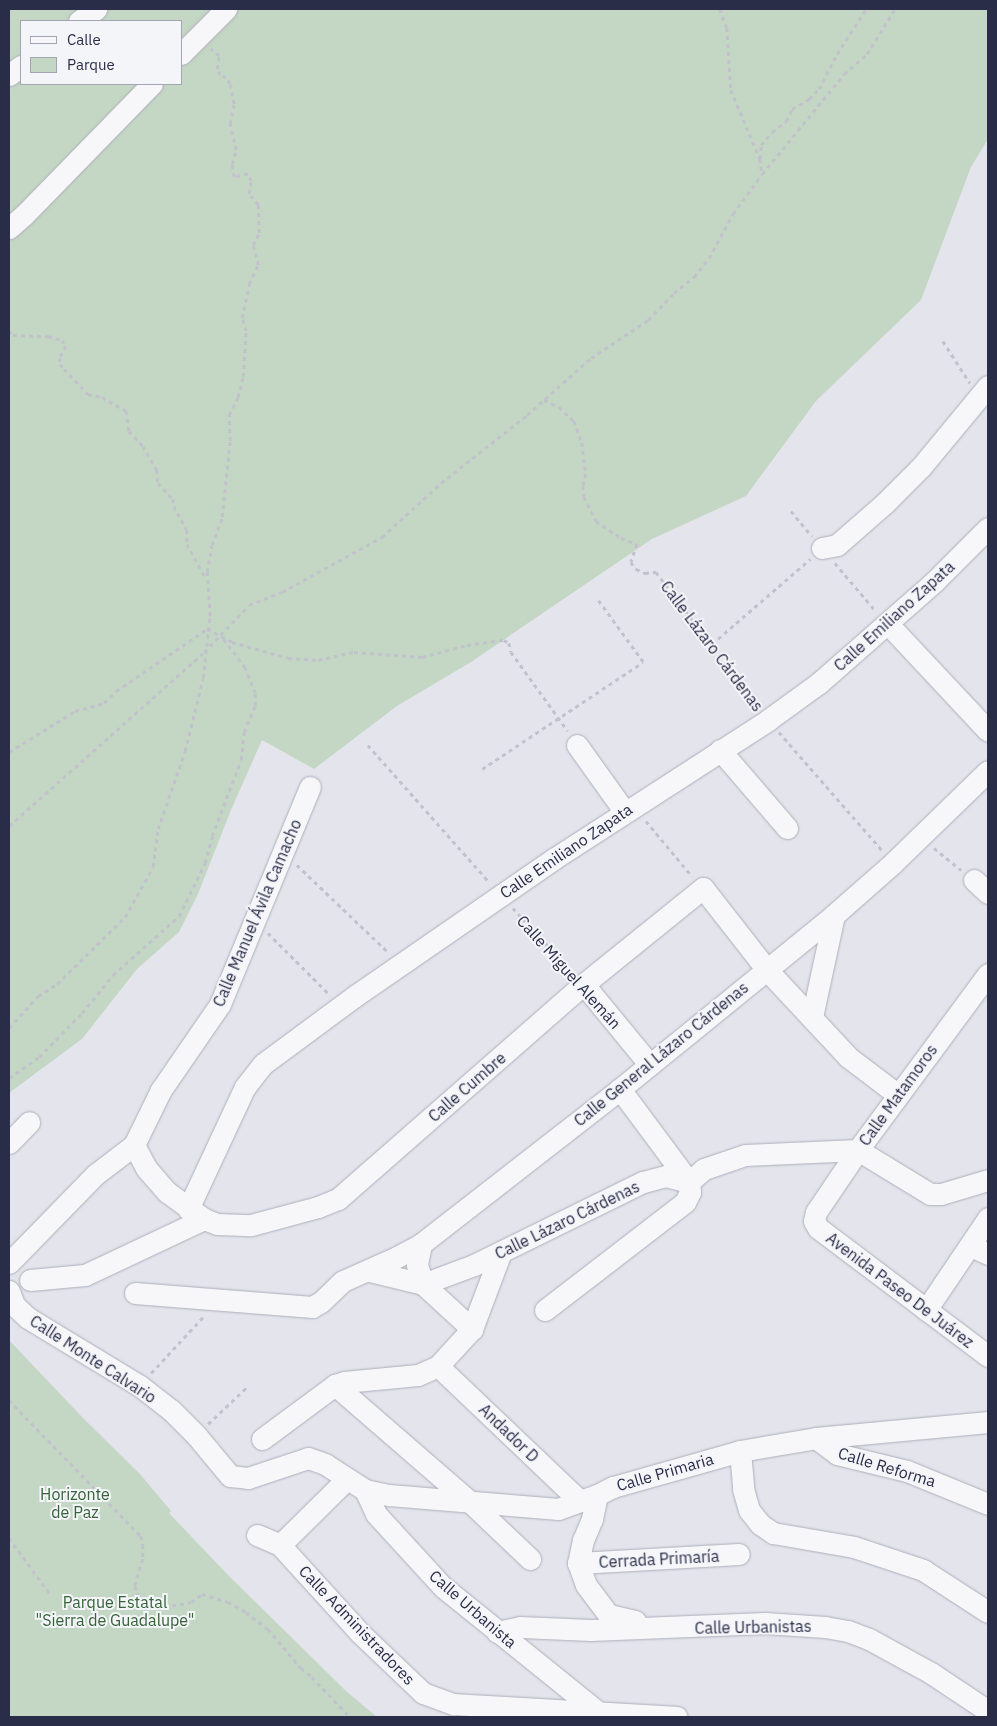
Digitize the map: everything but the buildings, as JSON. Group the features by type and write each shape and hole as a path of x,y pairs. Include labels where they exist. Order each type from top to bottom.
{"street":[{"path":"80,20 96,9"},
{"path":"186,49 226,9"},
{"path":"9,75 20,67"},
{"path":"9,228 151,85"},
{"path":"822,548 837,545 885,503 921,467 984,391"},
{"name":"Calle Emiliano Zapata","path":"196,1214 252,1076 262,1064 400,964 628,808 768,720 819,683 888,624 988,528"},
{"path":"888,624 988,731"},
{"path":"577,744 628,808"},
{"path":"720,750 787,828"},
{"name":"Calle General Lázaro Cárdenas","path":"220,1300 312,1307 321,1302 344,1281 370,1271 421,1244 620,1089 834,915 893,863 988,771"},
{"name":"Calle Manuel Ávila Camacho","path":"9,1263 96,1174 134,1145 161,1090 220,1004 310,787"},
{"path":"703,888 767,970 848,1057 897,1094"},
{"name":"Calle Cumbre","path":"134,1145 146,1168 167,1192 196,1214 225,1225 251,1225 318,1207 338,1198 703,888"},
{"path":"812,1017 834,915"},
{"name":"Calle Matamoros","path":"814,1221 816,1212 897,1094 988,974"},
{"name":"Calle Miguel Alemán","path":"587,988 650,1065"},
{"path":"545,1310 685,1202 690,1192 689,1182 620,1089"},
{"path":"9,1143 28,1122"},
{"path":"689,1182 704,1169 745,1155 858,1150 930,1194 941,1194 988,1180"},
{"name":"Calle Lázaro Cárdenas","path":"423,1284 461,1271 643,1182 666,1176 689,1182"},
{"path":"30,1280 85,1275 196,1214"},
{"path":"926,1310 980,1250 988,1218"},
{"name":"Avenida Paseo De Juárez","path":"814,1221 818,1228 988,1356"},
{"path":"421,1244 417,1265 423,1284"},
{"path":"262,1439 335,1385 344,1382 418,1375 438,1366 472,1329 501,1252"},
{"path":"370,1271 423,1284 472,1329"},
{"name":"Calle Monte Calvario","path":"9,1291 14,1305 28,1318 140,1386 171,1410 230,1476 248,1478"},
{"path":"135,1293 220,1300"},
{"name":"Andador D","path":"438,1366 589,1498"},
{"path":"335,1385 470,1502 530,1559"},
{"name":"Calle Primaria","path":"248,1478 308,1458 325,1464 356,1485 389,1495 546,1509 558,1508 589,1498 613,1487 740,1451 816,1438 988,1422"},
{"name":"Calle Reforma","path":"816,1438 843,1456 908,1471 988,1504"},
{"path":"740,1451 745,1496 749,1510 760,1524 773,1533 854,1546 923,1570 988,1612"},
{"path":"257,1535 280,1545 356,1485"},
{"name":"Calle Urbanista","path":"356,1485 376,1514 443,1587 598,1712"},
{"path":"589,1498 592,1519 582,1540 578,1563 586,1585 609,1615 642,1622 659,1629"},
{"name":"Calle Administradores","path":"280,1545 360,1633 423,1693 454,1704 677,1717"},
{"name":"Cerrada Primaría","path":"578,1563 739,1554"},
{"name":"Calle Urbanistas","path":"497,1632 520,1627 591,1630 659,1629 765,1623 848,1630 931,1673 988,1711"}],"path":[{"path":"720,9 727,28 731,90 760,159"},
{"path":"762,174 761,145 772,132 786,121 792,109 809,99 819,89 837,54 866,9"},
{"path":"9,826 207,648 248,605 282,592 382,537 441,483 543,400 591,358 648,320 694,277 708,258 733,214 762,174 844,74 867,54 895,9"},
{"path":"9,1028 38,996 56,984 126,916 152,867 158,829 185,751 203,678 210,609 206,578 212,545 222,517 230,442 229,415 238,397 243,377 246,331 242,318 249,284 258,265 253,245 259,233 258,205 249,194 251,181 248,174 234,177 232,164 236,150 230,124 234,104 230,84 216,69 219,56 210,48 196,47 186,49"},
{"path":"9,320 9,326"},
{"path":"9,331 13,335 48,336 62,340 66,346 60,358 60,364 64,369 88,394 102,397 126,412 129,431 143,446 157,470 158,483 173,499 174,506 187,530 187,544 206,578"},
{"path":"943,341 963,375 984,391"},
{"name":"Calle Lázaro Cárdenas","path":"543,400 559,407 574,420 582,443 586,474 583,486 584,497 596,521 621,538 637,544 632,562 636,569 645,573 656,572 768,720 893,863"},
{"path":"791,511 888,624"},
{"path":"712,644 822,548"},
{"path":"482,769 643,662 598,600"},
{"path":"207,629 232,642 288,658 318,660 354,652 422,657 467,645 504,640 509,643 511,652 577,744"},
{"path":"9,752 75,711 104,703 116,691 207,629"},
{"path":"9,1078 39,1057 82,1013 113,975 179,916 206,863 212,836 241,760 244,732 255,706 255,693 245,668 220,635"},
{"name":"Calle Miguel Alemán","path":"368,745 500,896 587,988"},
{"path":"628,808 703,888"},
{"path":"920,837 981,887"},
{"path":"284,852 400,964"},
{"path":"256,920 341,1006"},
{"path":"140,1386 220,1300"},
{"path":"196,1436 247,1387"},
{"path":"9,1400 141,1536 143,1559 136,1586 140,1600 145,1604 164,1607 192,1602 202,1594 228,1602 246,1612 268,1629 301,1668 350,1717"},
{"path":"9,1538 51,1594"}],"green space":[{"path":"9,9 988,9 988,139 971,167 921,300 816,401 746,496 652,539 471,662 397,706 314,769 262,740 231,810 198,894 179,932 137,969 82,1039 9,1093"},
{"name":"Parque Estatal \"Sierra de Guadalupe\"","path":"9,1340 83,1418 140,1474 171,1511 169,1513 228,1575 346,1691 377,1717 9,1717"}],"park label":[{"name":"Horizonte de Paz","path":"75,1503"}]}
